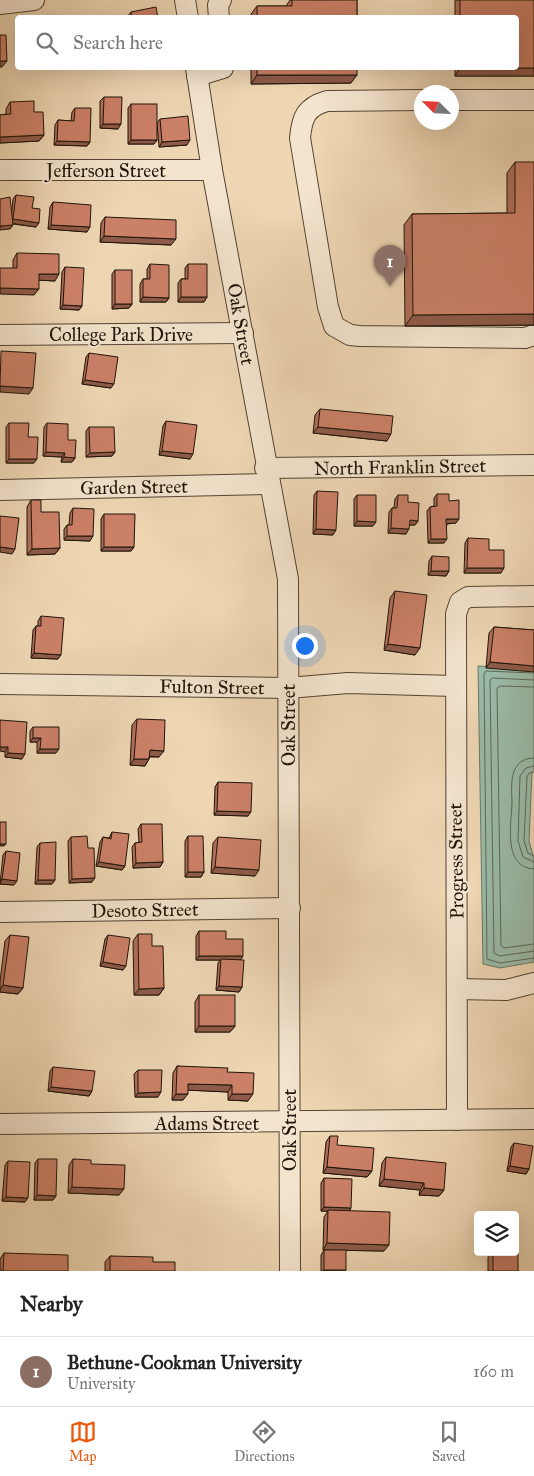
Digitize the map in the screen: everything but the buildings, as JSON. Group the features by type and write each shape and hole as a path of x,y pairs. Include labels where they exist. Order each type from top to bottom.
{"street":[{"path":"0,4 34,0"},
{"path":"186,0 188,15"},
{"path":"219,15 218,5 221,0"},
{"path":"197,72 210,70"},
{"name":"Oak Street","path":"197,72 212,170 243,333 267,476 288,579 290,908 288,1122 290,1271"},
{"path":"414,100 327,101 315,104 306,113 301,124 302,148 328,307 334,326 350,335 360,336 525,338 534,335"},
{"path":"459,100 534,100"},
{"name":"Jefferson Street","path":"0,170 212,170"},
{"name":"College Park Drive","path":"0,335 243,333"},
{"name":"North Franklin Street","path":"267,476 534,465"},
{"name":"Garden Street","path":"0,490 267,476"},
{"name":"Progress Street","path":"457,1120 454,686 456,614 460,602 468,597 534,596"},
{"name":"Fulton Street","path":"0,684 288,688 348,683 454,686"},
{"name":"Desoto Street","path":"0,912 290,908"},
{"path":"457,989 506,990 534,983"},
{"name":"Adams Street","path":"0,1124 534,1119"}],"water":[{"path":"478,666 534,669 534,769 532,772 529,841 534,859 534,962 500,968 483,964"}],"place":[{"name":"Bethune-Cookman University","path":"390,286"}]}
